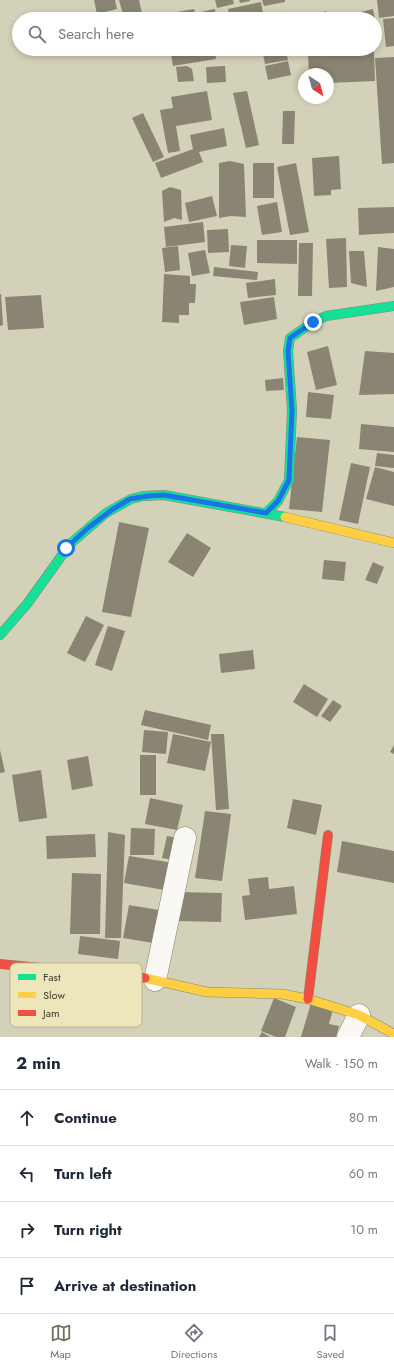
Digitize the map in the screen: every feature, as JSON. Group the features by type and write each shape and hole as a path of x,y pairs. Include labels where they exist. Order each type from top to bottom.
{"street":[{"path":"266,513 278,501 289,480 292,410 288,351 290,338 313,322 326,316 394,306"},
{"path":"0,635 30,601 66,548 88,528 113,509 130,499 164,495 266,513 394,543"},
{"path":"308,999 328,835"},
{"path":"155,980 185,838"},
{"path":"0,964 10,965"},
{"path":"142,978 208,992 282,994 308,999 359,1015 394,1034"},
{"path":"348,1037 359,1015"}],"building":[{"path":"94,0 115,0 117,9 105,12 97,12"},
{"path":"119,0 139,0 142,12 122,12"},
{"path":"215,0 233,0 234,4 217,8"},
{"path":"239,0 250,0 250,1 240,3"},
{"path":"262,0 285,0 285,2 264,6"},
{"path":"377,0 394,0 394,16 382,18 382,12 378,12"},
{"path":"261,2 263,12 229,12 228,9"},
{"path":"194,9 195,12 177,12"},
{"path":"215,9 215,12 200,12"},
{"path":"373,9 374,12 361,12"},
{"path":"394,18 394,46 386,47 383,19"},
{"path":"171,56 216,56 216,59 173,66"},
{"path":"263,56 287,56 288,60 265,64"},
{"path":"308,56 374,56 375,81 334,83 334,68 309,68"},
{"path":"394,57 394,163 382,164 375,58"},
{"path":"288,61 291,75 268,80 265,66"},
{"path":"187,66 192,69 194,81 178,82 176,67"},
{"path":"225,66 226,82 207,83 206,67"},
{"path":"207,91 212,120 176,126 180,151 168,153 160,110 173,108 171,97"},
{"path":"247,91 259,145 246,148 233,93"},
{"path":"283,111 295,111 294,144 282,144"},
{"path":"143,113 164,157 153,162 132,118"},
{"path":"224,128 227,146 199,152 203,162 161,178 155,163 193,149 190,135"},
{"path":"339,156 341,189 331,190 331,195 314,196 312,158"},
{"path":"230,161 244,164 246,217 230,216 219,218 219,163"},
{"path":"253,163 274,163 274,198 253,198"},
{"path":"296,163 309,232 290,235 277,167"},
{"path":"170,187 181,190 182,220 174,218 164,222 162,191"},
{"path":"212,196 217,216 189,222 185,203"},
{"path":"277,202 282,232 262,235 257,206"},
{"path":"394,207 394,233 359,235 358,208"},
{"path":"203,222 205,242 166,247 164,227"},
{"path":"228,229 229,252 208,253 207,230"},
{"path":"346,238 347,287 329,288 326,239"},
{"path":"257,240 297,240 297,264 257,263"},
{"path":"299,243 313,243 312,296 298,296"},
{"path":"231,245 247,246 245,268 229,266"},
{"path":"178,246 180,270 165,272 162,248"},
{"path":"378,247 394,249 394,287 376,291"},
{"path":"205,250 210,273 192,276 188,253"},
{"path":"349,251 364,251 367,287 351,283"},
{"path":"214,267 258,272 257,280 213,276"},
{"path":"164,274 190,276 190,284 196,284 195,303 189,303 189,315 179,315 179,323 162,322"},
{"path":"275,279 276,295 248,298 246,283"},
{"path":"0,294 3,325 0,326"},
{"path":"41,295 44,328 8,330 5,297"},
{"path":"274,297 277,319 244,325 240,302"},
{"path":"328,346 337,385 316,390 307,352"},
{"path":"365,351 394,353 394,394 359,395"},
{"path":"283,378 284,390 266,391 265,380"},
{"path":"308,392 334,395 331,419 306,417"},
{"path":"361,424 394,427 394,452 359,449"},
{"path":"297,437 330,440 322,512 289,509"},
{"path":"377,453 394,455 394,468 375,466"},
{"path":"351,463 370,467 358,524 339,520"},
{"path":"375,467 394,472 394,506 366,499"},
{"path":"119,522 149,528 131,617 102,612"},
{"path":"187,533 211,548 193,577 168,562"},
{"path":"324,560 346,562 344,581 322,579"},
{"path":"373,562 384,567 377,584 365,580"},
{"path":"86,616 104,625 85,662 67,653"},
{"path":"108,626 125,631 112,671 95,665"},
{"path":"253,650 255,669 221,673 219,654"},
{"path":"304,684 328,699 317,717 293,702"},
{"path":"333,700 342,706 330,722 321,716"},
{"path":"145,710 211,725 208,740 141,725"},
{"path":"144,730 168,732 166,754 142,752"},
{"path":"173,734 211,742 205,771 167,763"},
{"path":"211,734 224,734 229,809 216,810"},
{"path":"394,745 394,754 390,752"},
{"path":"0,750 5,772 0,773"},
{"path":"140,755 156,755 156,795 140,795"},
{"path":"88,756 93,786 72,790 67,760"},
{"path":"41,770 47,818 19,822 12,775"},
{"path":"150,798 183,805 177,830 145,824"},
{"path":"293,799 322,805 316,835 287,828"},
{"path":"205,811 231,814 222,881 195,878"},
{"path":"131,828 155,829 154,855 130,855"},
{"path":"108,832 125,835 121,938 105,938"},
{"path":"95,834 96,857 47,859 46,836"},
{"path":"167,836 179,838 174,860 162,858"},
{"path":"342,841 394,851 394,883 337,872"},
{"path":"129,856 174,863 170,891 124,883"},
{"path":"72,873 101,874 100,934 70,934"},
{"path":"268,877 269,889 294,886 297,914 245,920 242,896 250,895 248,879"},
{"path":"178,892 222,893 221,922 178,921"},
{"path":"129,905 159,910 153,943 123,938"},
{"path":"80,936 120,941 118,959 78,954"},
{"path":"274,998 296,1007 285,1037 276,1037 261,1031"},
{"path":"311,1003 333,1009 329,1024 339,1026 336,1037 301,1037"},
{"path":"262,1032 270,1037 259,1037"}],"traffic: fast":[{"path":"266,513 278,501 289,480 292,410 288,351 290,338 313,322 326,316 394,306"},
{"path":"0,635 27,604 70,544 106,513 131,499 143,496 164,495 285,517"}],"traffic: slow":[{"path":"285,517 394,543"},
{"path":"145,978 207,992 282,994 308,999 359,1015 394,1034"}],"traffic: jam":[{"path":"308,999 328,835"},
{"path":"0,964 10,965"}],"route":[{"path":"66,548 88,528 113,509 130,499 164,495 266,513 278,501 289,480 292,410 288,351 290,338 313,322"}]}
